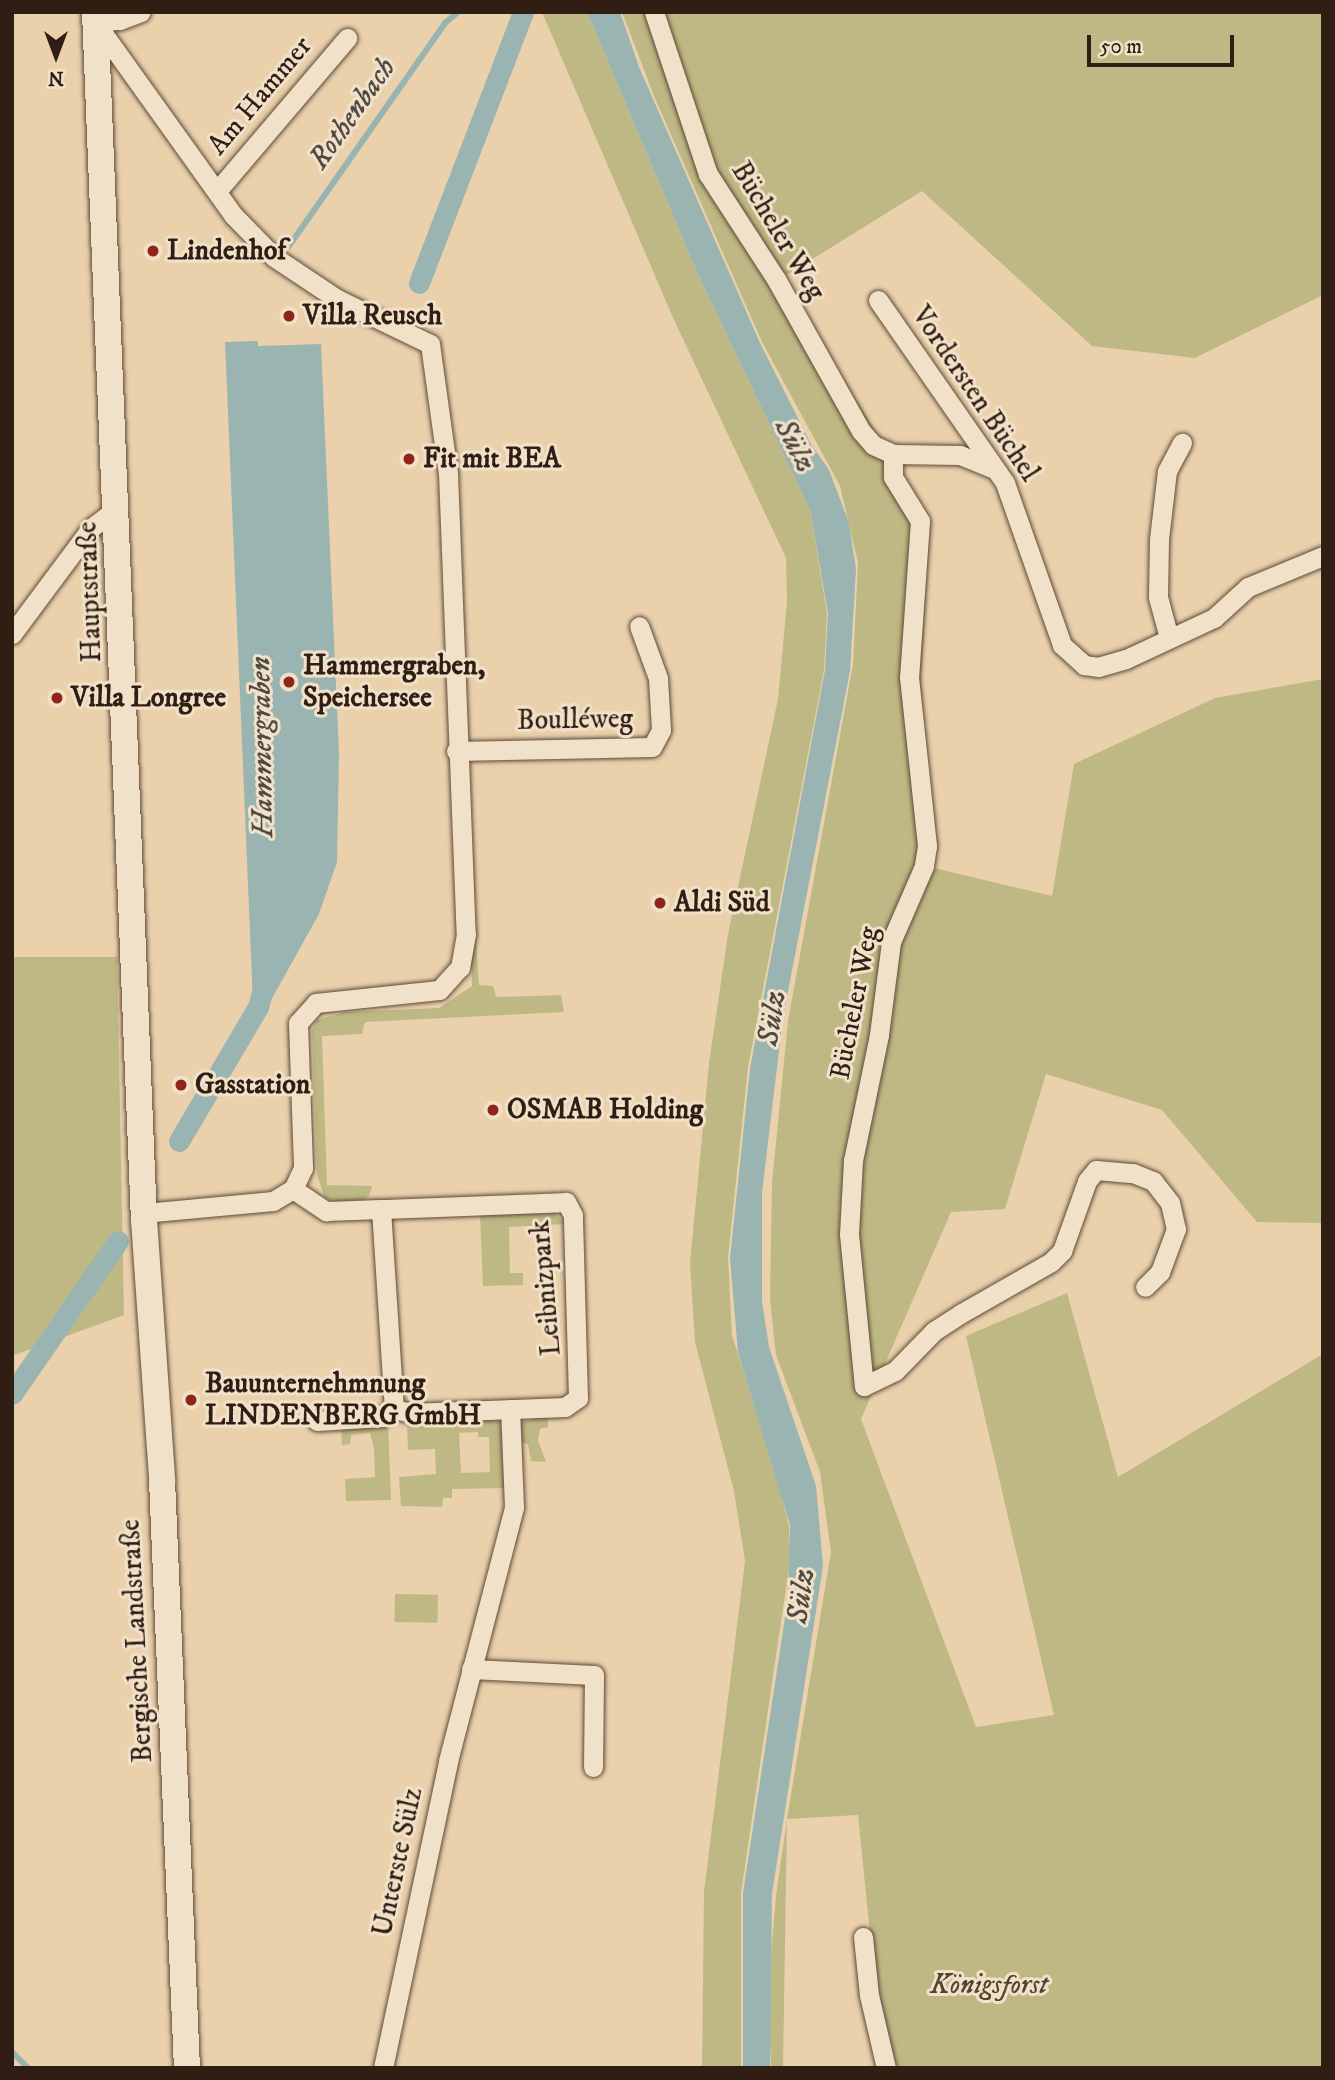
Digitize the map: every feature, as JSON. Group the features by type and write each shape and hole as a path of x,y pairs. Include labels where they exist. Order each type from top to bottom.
{"main road":[{"name":"Hauptstraße","path":"95,17 118,508 144,1213"},
{"name":"Bergische Landstraße","path":"144,1213 162,1480 187,2068"}],"street":[{"path":"95,17 120,20 141,12"},
{"name":"Bücheler Weg","path":"654,12 708,174 776,279 852,417 873,445 893,454 893,477 920,521 909,677 926,846 924,866 891,942 879,1035 853,1160 849,1234 864,1386 895,1371 934,1331 1051,1262 1062,1251 1087,1181 1096,1170 1133,1173 1153,1181 1170,1203 1175,1229 1160,1272 1145,1287"},
{"name":"Am Hammer","path":"95,17 217,191 274,257 365,314 430,344 446,456 456,751"},
{"name":"Am Hammer","path":"217,191 347,38"},
{"name":"Vordersten Büchel","path":"878,299 995,470 1019,514 1058,635 1072,657 1084,664 1111,665 1214,618 1248,587 1323,556"},
{"path":"1168,639 1158,597 1159,539 1167,471 1182,443"},
{"path":"893,454 960,455 995,470"},
{"path":"12,634 91,528 118,508"},
{"name":"Boulléweg","path":"456,751 652,747 662,730 658,678 639,626"},
{"path":"144,1213 273,1201 293,1189 303,1168 298,1023 316,1003 439,990 460,967 466,934 456,751"},
{"name":"Leibnizpark","path":"293,1189 326,1211 566,1202 573,1215 578,1398 565,1407 411,1413 394,1409 382,1417 317,1420"},
{"path":"381,1209 394,1409"},
{"name":"Unterste Sülz","path":"383,2068 471,1669 514,1507 510,1409"},
{"path":"471,1669 594,1675 593,1767"},
{"path":"863,1937 869,1995 886,2068"}],"green space":[{"path":"542,12 587,12 696,270 810,510 827,613 824,670 748,1067 728,1257 732,1335 779,1486 789,1526 790,1561 741,1893 741,2068 702,2068 704,1892 745,1561 734,1491 695,1342 690,1263 709,1063 728,934 778,699 787,602 786,558 674,320"},
{"name":"Königsforst","path":"622,12 1323,12 1323,295 1195,358 1092,346 922,191 782,278 930,520 921,686 934,868 1052,896 1074,764 1215,698 1323,679 1323,1223 1257,1222 1162,1110 1046,1074 1005,1209 951,1212 861,1419 976,1727 1054,1715 966,1336 1067,1293 1118,1477 1323,1354 1323,2068 895,2068 876,1993 858,1815 787,1819 831,1552 820,1472 776,1355 770,1299 772,1183 788,1021 853,664 858,563 840,486 762,342 654,96"},
{"path":"469,832 479,985 493,986 496,997 561,995 564,1012 365,1022 362,1034 322,1036 327,1185 372,1186 369,1196 360,1202 336,1202 325,1198 317,1175 312,1030 317,1020 345,1012 439,1008 472,986"},
{"path":"12,957 117,957 124,1315 12,1356"},
{"path":"554,1212 565,1224 509,1227 510,1273 523,1273 523,1285 483,1286 480,1215"},
{"path":"548,1415 548,1427 540,1429 538,1440 546,1462 531,1461 528,1444 518,1441 519,1423"},
{"path":"488,1419 501,1422 506,1436 508,1488 452,1489 452,1498 443,1498 442,1507 401,1506 399,1477 436,1474 435,1449 408,1450 407,1423","holes":["478,1432 478,1437 489,1437 490,1472 461,1473 459,1433"]},
{"path":"388,1424 391,1500 346,1501 345,1479 375,1477 374,1448 370,1433 351,1435 350,1444 342,1445 341,1426"},
{"path":"395,1594 438,1595 438,1623 395,1622"},
{"path":"787,1819 783,2068 771,2068 768,1989 776,1896"}],"water":[{"name":"Sülz","path":"587,12 620,12 639,67 760,343 811,444 829,470 849,523 856,569 850,671 783,1017 762,1193 762,1301 769,1347 816,1486 823,1566 772,1894 770,2068 743,2068 743,1893 788,1598 790,1525 738,1353 730,1258 750,1069 825,670 828,613 810,510 696,270"},
{"name":"Hammergraben, Speichersee","path":"258,341 258,346 321,344 339,753 337,862 319,914 265,1011 253,1003 225,342"}],"waterway":[{"name":"Rothenbach","path":"289,246 445,23 458,12"},
{"path":"419,283 523,12"},
{"name":"Hammergraben","path":"179,1141 258,1007 265,980"},
{"name":"Hammergraben","path":"12,1394 118,1241"},
{"name":"Hammergraben","path":"12,2052 28,2068"}],"place":[{"name":"Lindenhof","path":"153,251"},
{"name":"Villa Reusch","path":"289,316"},
{"name":"Fit mit BEA","path":"409,459"},
{"name":"Hammergraben, Speichersee","path":"289,682"},
{"name":"Villa Longree","path":"57,698"},
{"name":"Aldi Süd","path":"660,903"},
{"name":"Gasstation","path":"181,1085"},
{"name":"OSMAB Holding","path":"493,1110"},
{"name":"Bauunternehmnung LINDENBERG GmbH","path":"191,1400"}]}
